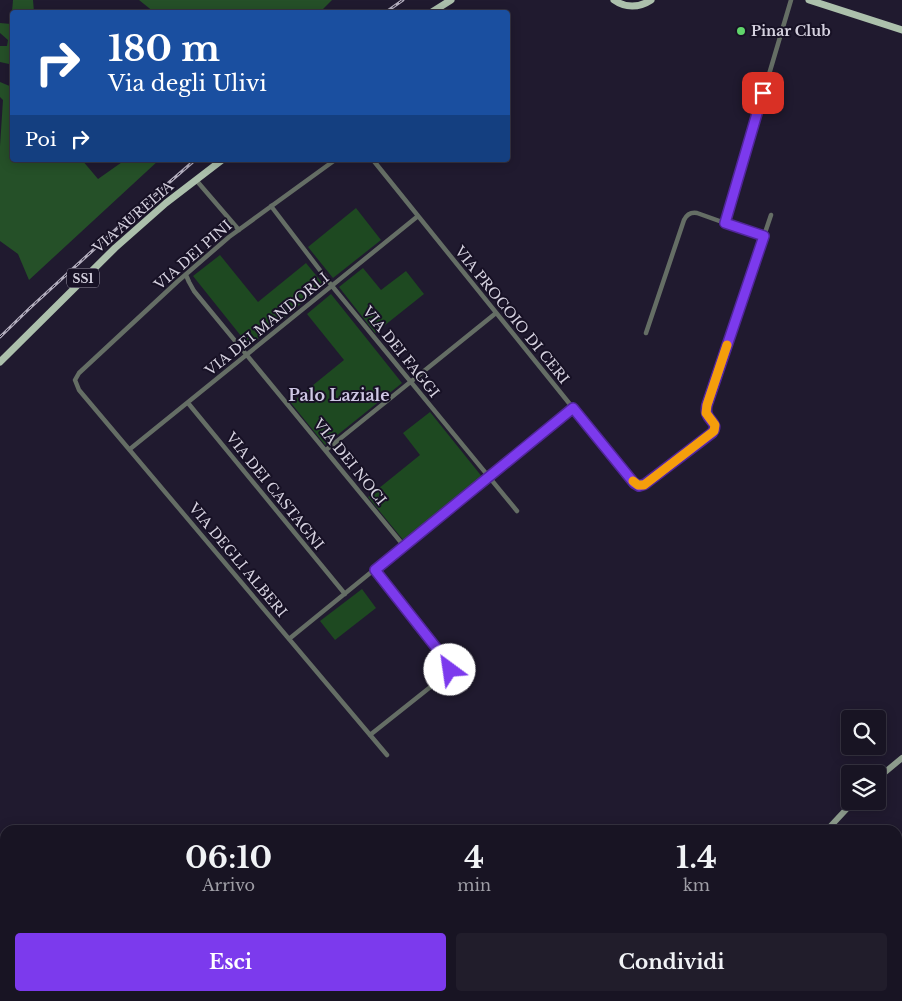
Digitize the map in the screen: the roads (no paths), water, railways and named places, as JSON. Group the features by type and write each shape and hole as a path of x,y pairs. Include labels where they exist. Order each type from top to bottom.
{"main road":[{"path":"433,10 444,0"},
{"path":"434,10 451,0"},
{"path":"614,0 630,6 641,5 650,0"},
{"path":"809,0 902,30"},
{"name":"VIA AURELIA","path":"0,362 114,248 160,208 219,162"}],"street":[{"path":"725,223 791,0"},
{"name":"VIA DEI PINI","path":"75,378 186,275 239,230 332,162"},
{"name":"VIA PROCOIO DI CERI","path":"375,162 634,483 639,486 645,484 715,430 715,425 706,413 707,405 764,236"},
{"path":"196,180 239,230"},
{"name":"VIA DEI FAGGI","path":"271,206 332,286 517,511"},
{"path":"646,333 685,217 690,213 696,213 764,236 771,215"},
{"name":"VIA DEI MANDORLI","path":"130,449 418,216"},
{"name":"VIA DEI NOCI","path":"186,275 194,291 404,546"},
{"path":"326,450 496,313"},
{"name":"VIA DEGLI ALBERI","path":"75,378 79,390 387,755"},
{"name":"VIA DEI CASTAGNI","path":"188,403 345,594"},
{"path":"289,639 573,408"},
{"path":"370,735 448,673 450,668 449,664 375,570"},
{"path":"886,771 902,758"},
{"path":"832,825 846,810"}],"railway":[{"path":"389,10 403,0"},
{"path":"0,337 126,220 193,162"}],"place":[{"name":"Pinar Club","path":"741,31"}],"district":[{"name":"Palo Laziale","path":"339,395"}]}
